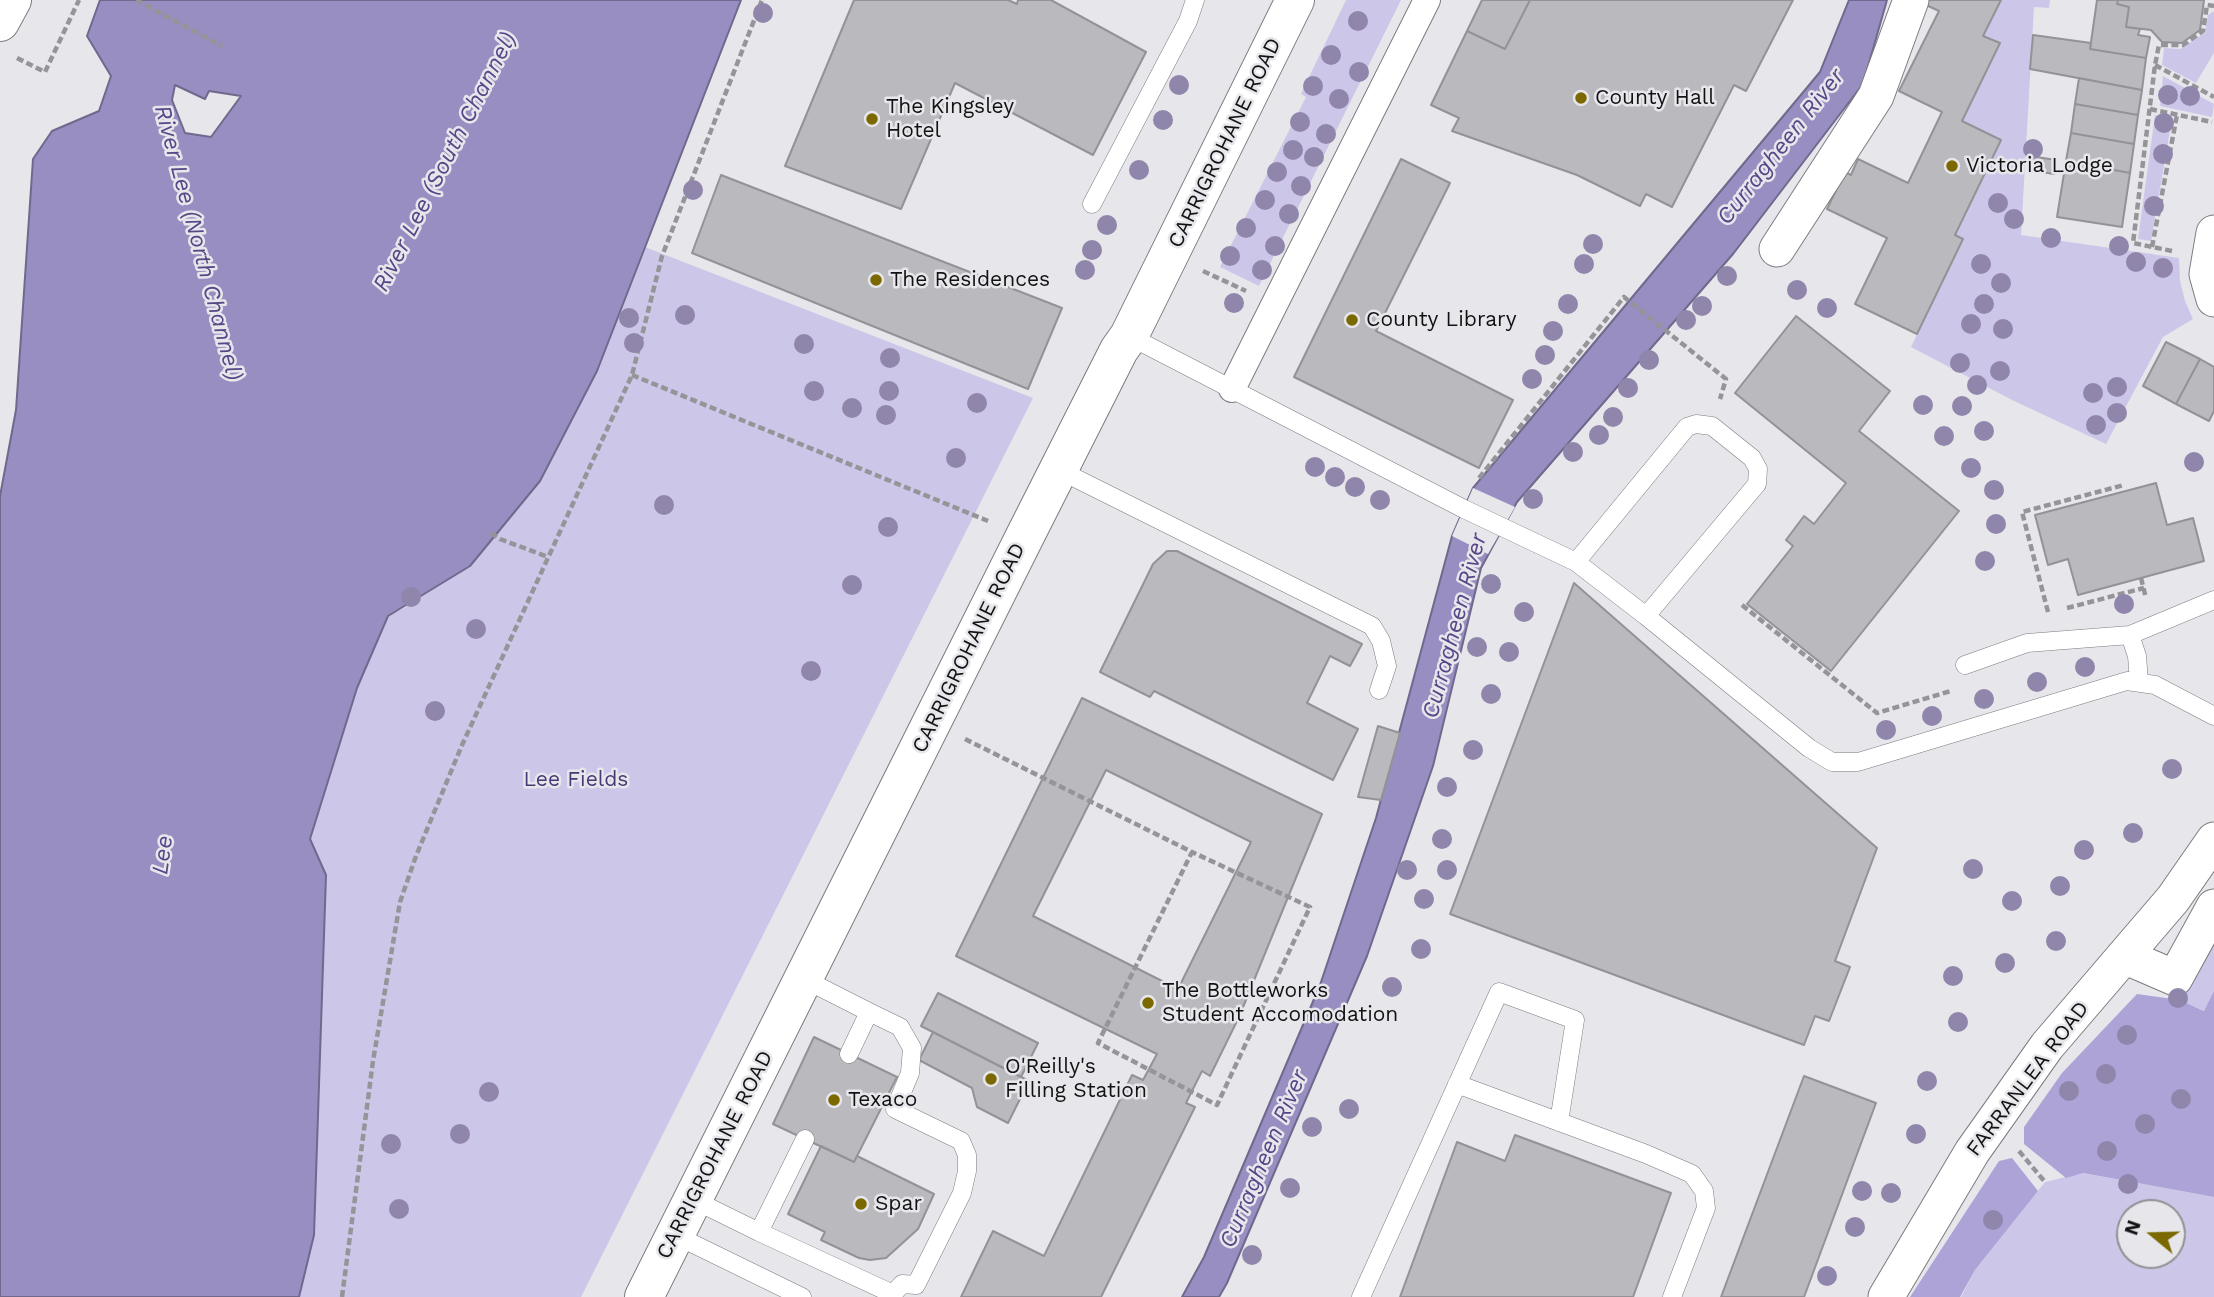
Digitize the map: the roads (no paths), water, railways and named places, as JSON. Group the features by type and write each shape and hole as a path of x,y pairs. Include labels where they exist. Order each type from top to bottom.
{"main road":[{"path":"6,39 12,0"},
{"name":"CARRIGROHANE ROAD","path":"644,1297 1025,536 1119,351 1129,337 1295,0"}],"street":[{"path":"1232,389 1427,0"},
{"path":"1777,248 1876,96 1911,0"},
{"path":"2214,233 2207,274 2214,299"},
{"name":"FARRANLEA ROAD","path":"1886,1297 1920,1236 1979,1142 2047,1046 2174,899 2214,840"},
{"path":"2124,956 2175,978 2214,907"}],"lane":[{"path":"1092,204 1188,22 1195,0"},
{"path":"1129,337 1464,509 1576,562 1809,748 1832,762 1858,762 2127,681 2155,685 2214,716"},
{"path":"1576,562 1687,427 1696,424 1712,426 1752,458 1758,469 1757,484 1646,616"},
{"path":"1059,470 1373,626 1381,641 1387,666 1379,690"},
{"path":"1965,665 2027,643 2130,635 2214,600"},
{"path":"2130,635 2137,656 2138,681"},
{"path":"694,1200 893,1294 902,1284 916,1285 962,1193 967,1155 961,1141 895,1109 910,1073 912,1048 900,1027 804,979"},
{"path":"1361,1297 1499,992 1575,1020 1559,1122"},
{"path":"849,1054 869,1012"},
{"path":"1457,1084 1646,1154 1692,1174 1704,1191 1706,1209 1672,1297"},
{"path":"759,1232 805,1139"},
{"path":"675,1235 776,1291 802,1297"}],"water":[{"path":"100,0 741,0 597,371 540,481 470,566 388,616 357,688 310,839 326,875 314,1235 299,1297 0,1297 0,496 16,410 33,159 52,131 99,111 111,76 87,36","holes":["175,85 205,99 209,91 241,96 211,137 185,133 172,100"]},
{"name":"Curragheen River","path":"1849,0 1887,0 1863,84 1733,254 1517,502 1481,568 1433,766 1367,956 1227,1283 1219,1297 1182,1297 1204,1257 1320,985 1376,818 1452,536 1473,488 1820,72"}],"place":[{"name":"County Hall","path":"1581,98"},
{"name":"The Kingsley Hotel","path":"872,119"},
{"name":"Victoria Lodge","path":"1952,166"},
{"name":"The Residences","path":"876,280"},
{"name":"County Library","path":"1352,320"},
{"name":"The Bottleworks Student Accomodation","path":"1148,1003"},
{"name":"O'Reilly's Filling Station","path":"991,1079"},
{"name":"Texaco","path":"834,1100"},
{"name":"Spar","path":"861,1204"}],"water label":[{"name":"River Lee (South Channel)","path":"445,162"},
{"name":"River Lee (North Channel)","path":"198,243"},
{"name":"Lee","path":"163,855"}],"park label":[{"name":"Lee Fields","path":"576,780"}]}
